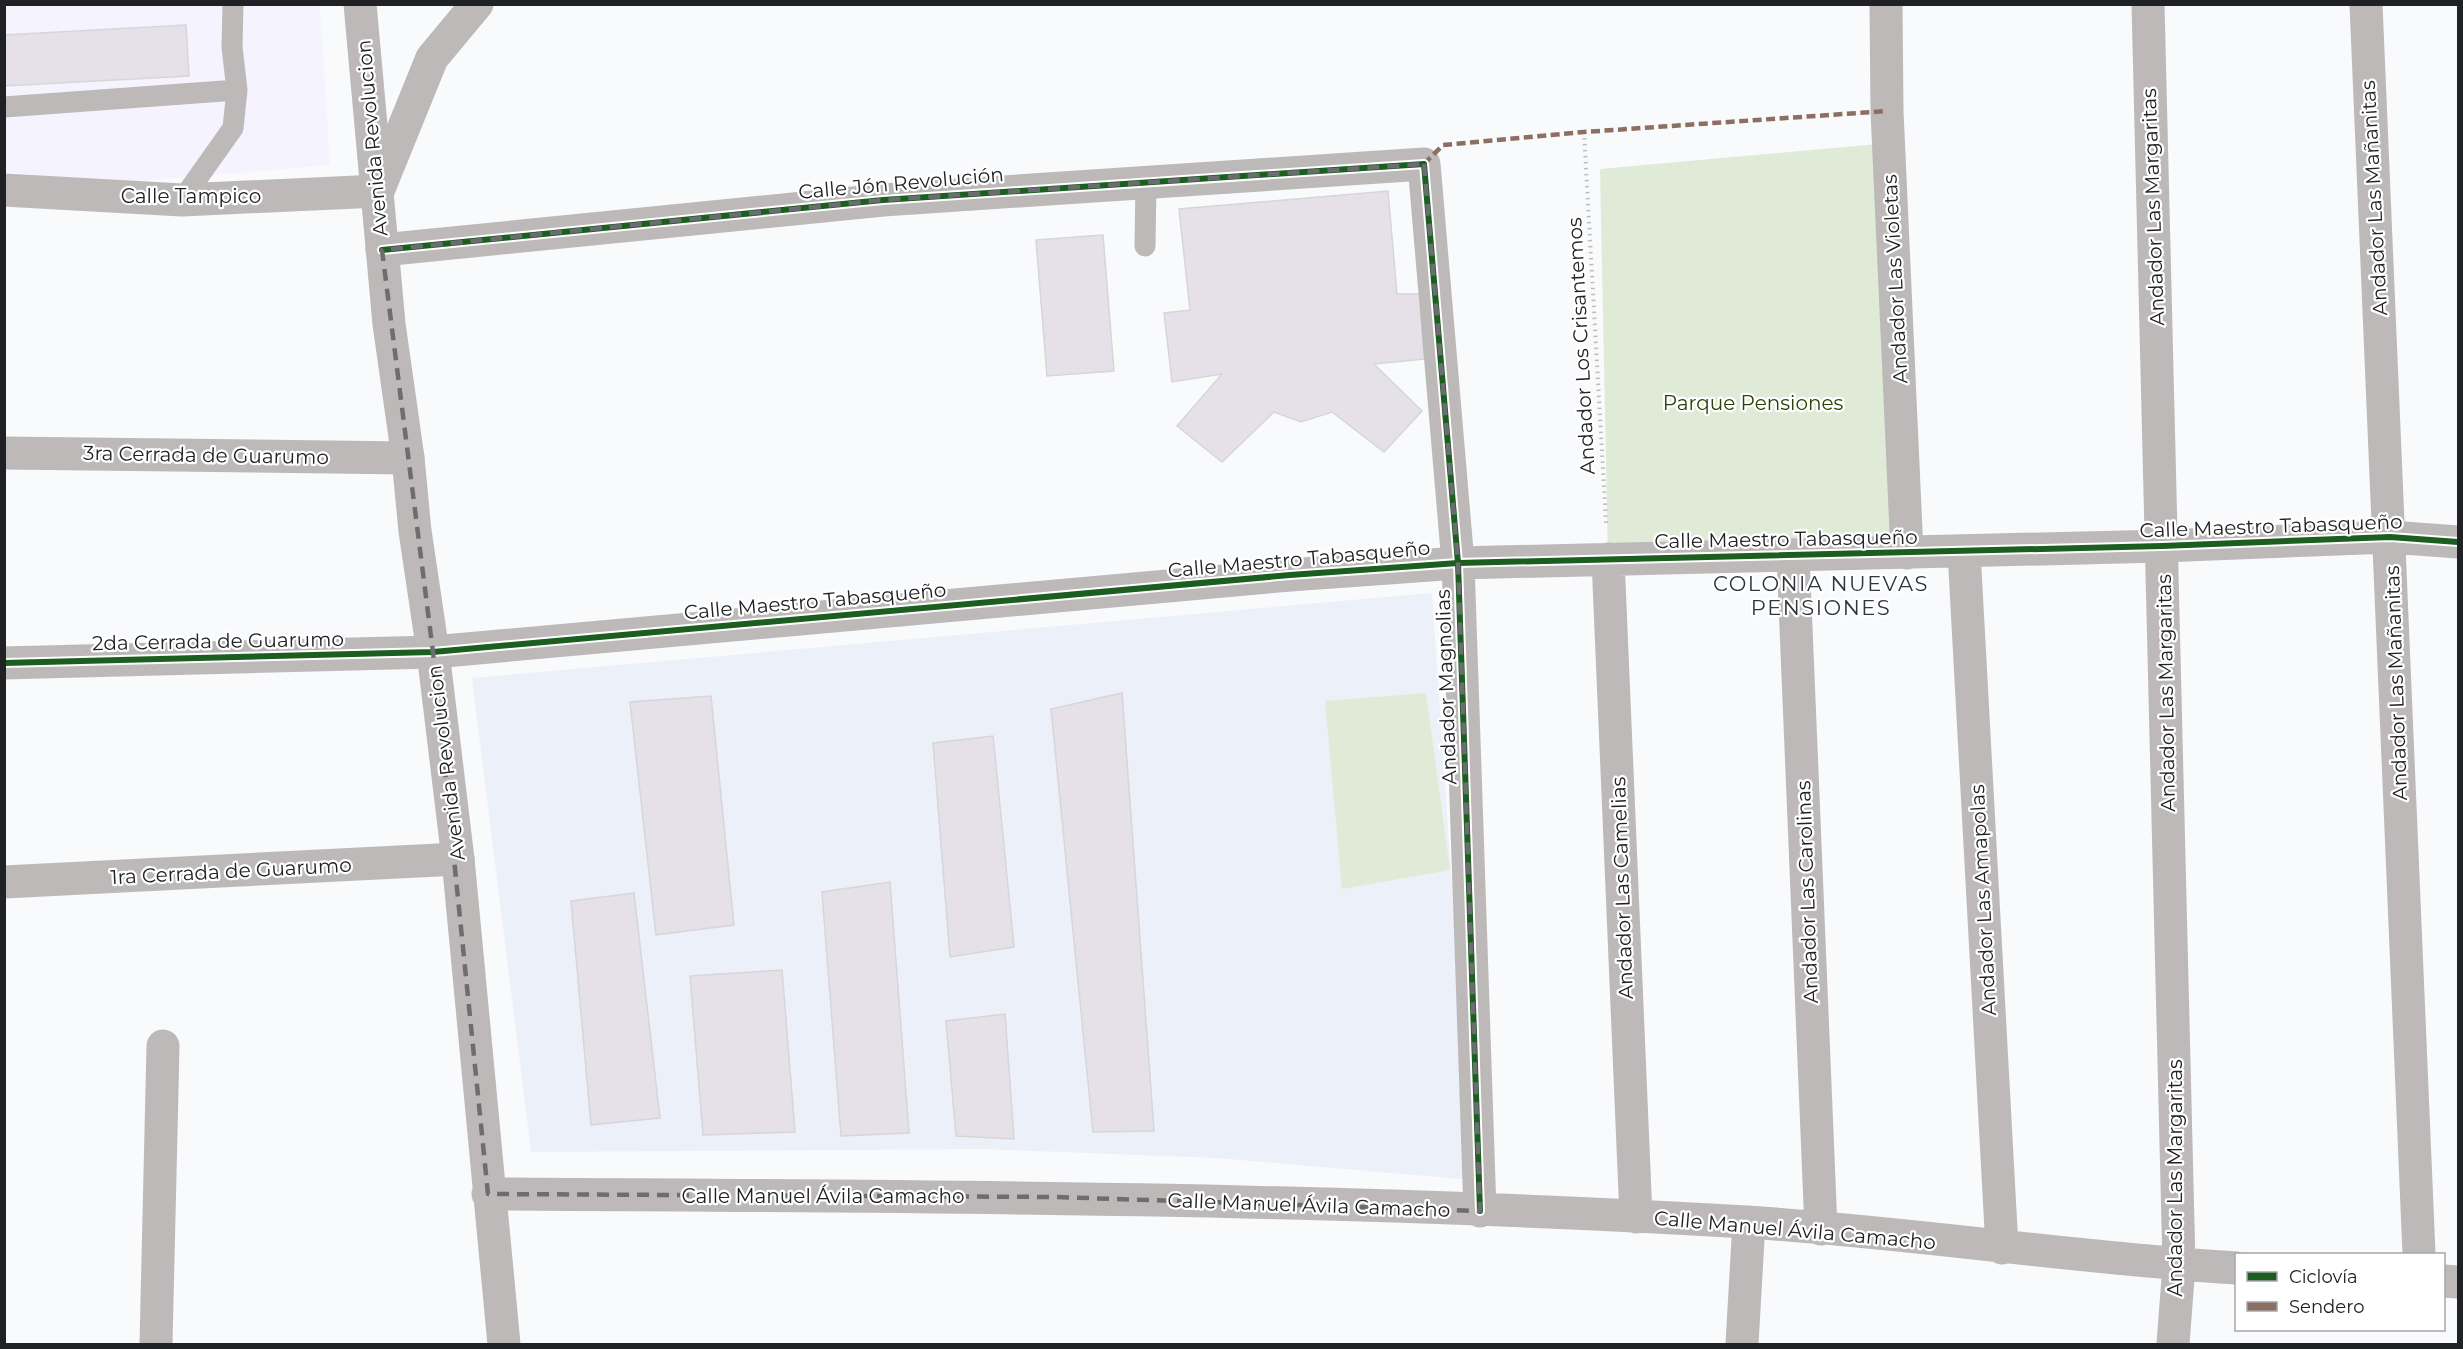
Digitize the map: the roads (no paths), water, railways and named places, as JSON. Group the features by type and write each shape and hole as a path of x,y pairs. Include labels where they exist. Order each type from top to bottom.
{"street":[{"name":"Avenida Revolucion","path":"360,4 389,324 458,859 504,1344"},
{"path":"378,191 432,58 477,4"},
{"name":"Andador Las Violetas","path":"1886,4 1887,111 1907,553"},
{"name":"Andador Las Margaritas","path":"2148,4 2179,1265 2173,1344"},
{"name":"Andador Las Mañanitas","path":"2366,4 2419,1253"},
{"name":"Calle Jón Revolución","path":"382,250 883,200 1424,164"},
{"name":"Andador Magnolias","path":"1424,164 1458,563 1480,1211"},
{"name":"Calle Tampico","path":"4,190 182,200 378,191"},
{"name":"3ra Cerrada de Guarumo","path":"4,453 408,458"},
{"name":"Calle Maestro Tabasqueño","path":"433,652 1290,575 1458,563 2162,546 2390,537 2458,542"},
{"name":"Andador Las Amapolas","path":"1964,551 2002,1248"},
{"name":"Andador Las Carolinas","path":"1793,555 1821,1229"},
{"name":"Andador Las Camelias","path":"1608,560 1636,1217"},
{"name":"2da Cerrada de Guarumo","path":"4,663 433,652"},
{"name":"1ra Cerrada de Guarumo","path":"4,882 458,859"},
{"path":"156,1344 163,1046"},
{"name":"Calle Manuel Ávila Camacho","path":"488,1194 1055,1197 1636,1217 1749,1222 2235,1269"},
{"path":"1742,1344 1749,1222"}],"lane":[{"path":"182,200 233,128 237,90 232,47 233,4"},
{"path":"4,107 237,90"},
{"path":"1145,246 1146,182"}],"district":[{"name":"COLONIA NUEVAS PENSIONES","path":"1821,595"}],"park label":[{"name":"Parque Pensiones","path":"1753,403"}]}
